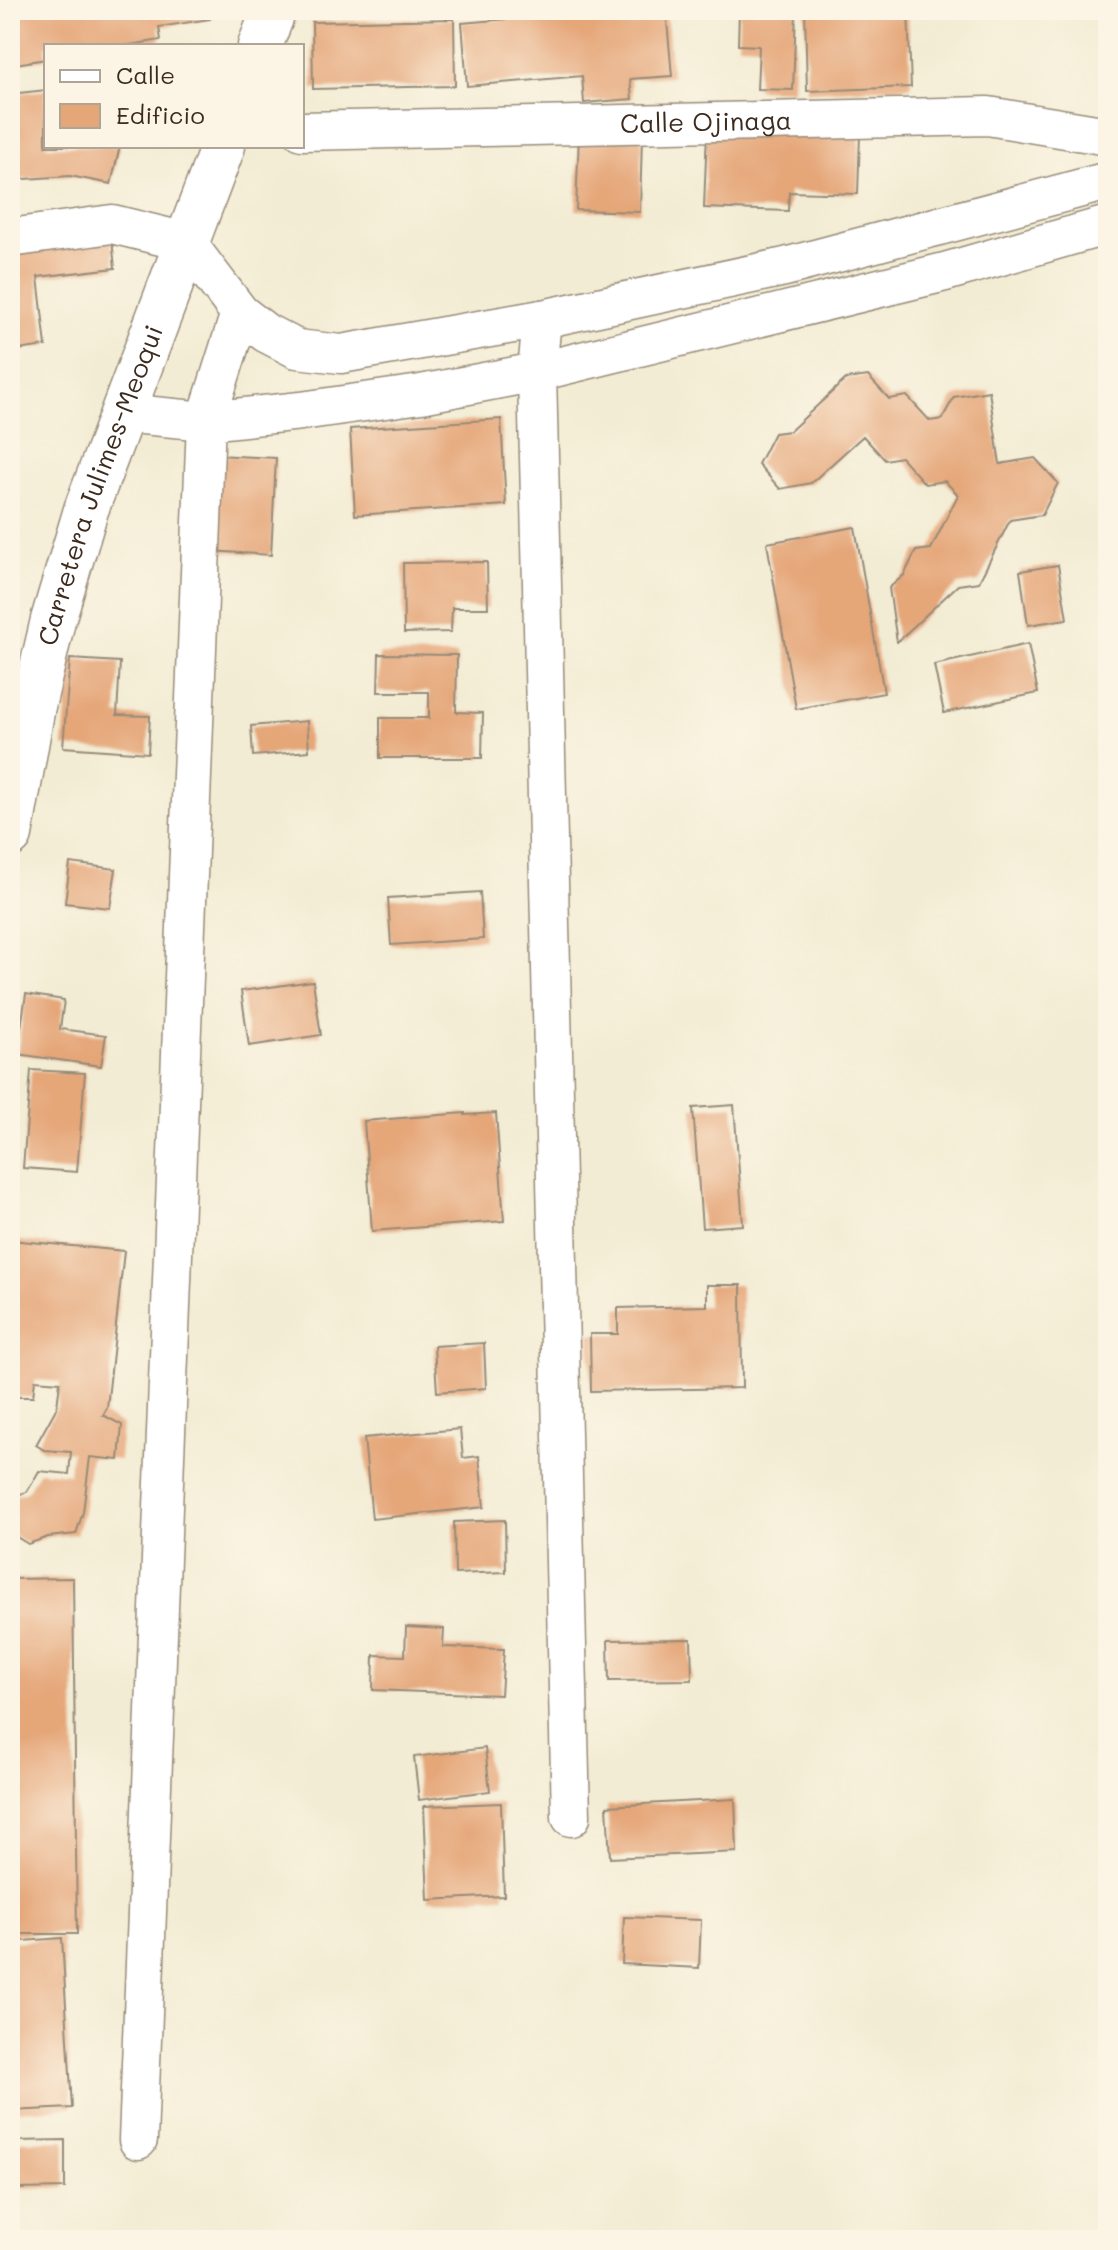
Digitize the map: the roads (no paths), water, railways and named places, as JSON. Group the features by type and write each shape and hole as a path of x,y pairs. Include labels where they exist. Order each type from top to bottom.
{"main road":[{"path":"261,44 274,10"},
{"name":"Carretera Julimes-Meoqui","path":"10,835 33,706 53,620 86,510 222,148"}],"street":[{"name":"Calle Ojinaga","path":"304,131 988,116 1108,136"},
{"path":"10,238 112,224 186,242 240,313 266,333 297,349 341,354 542,319 736,278 1108,181"},
{"path":"121,413 206,421 421,394 537,372 945,272 1108,225"},
{"path":"736,278 739,323"},
{"path":"138,2140 206,421 240,313"},
{"path":"542,319 537,372 571,1817"}]}
